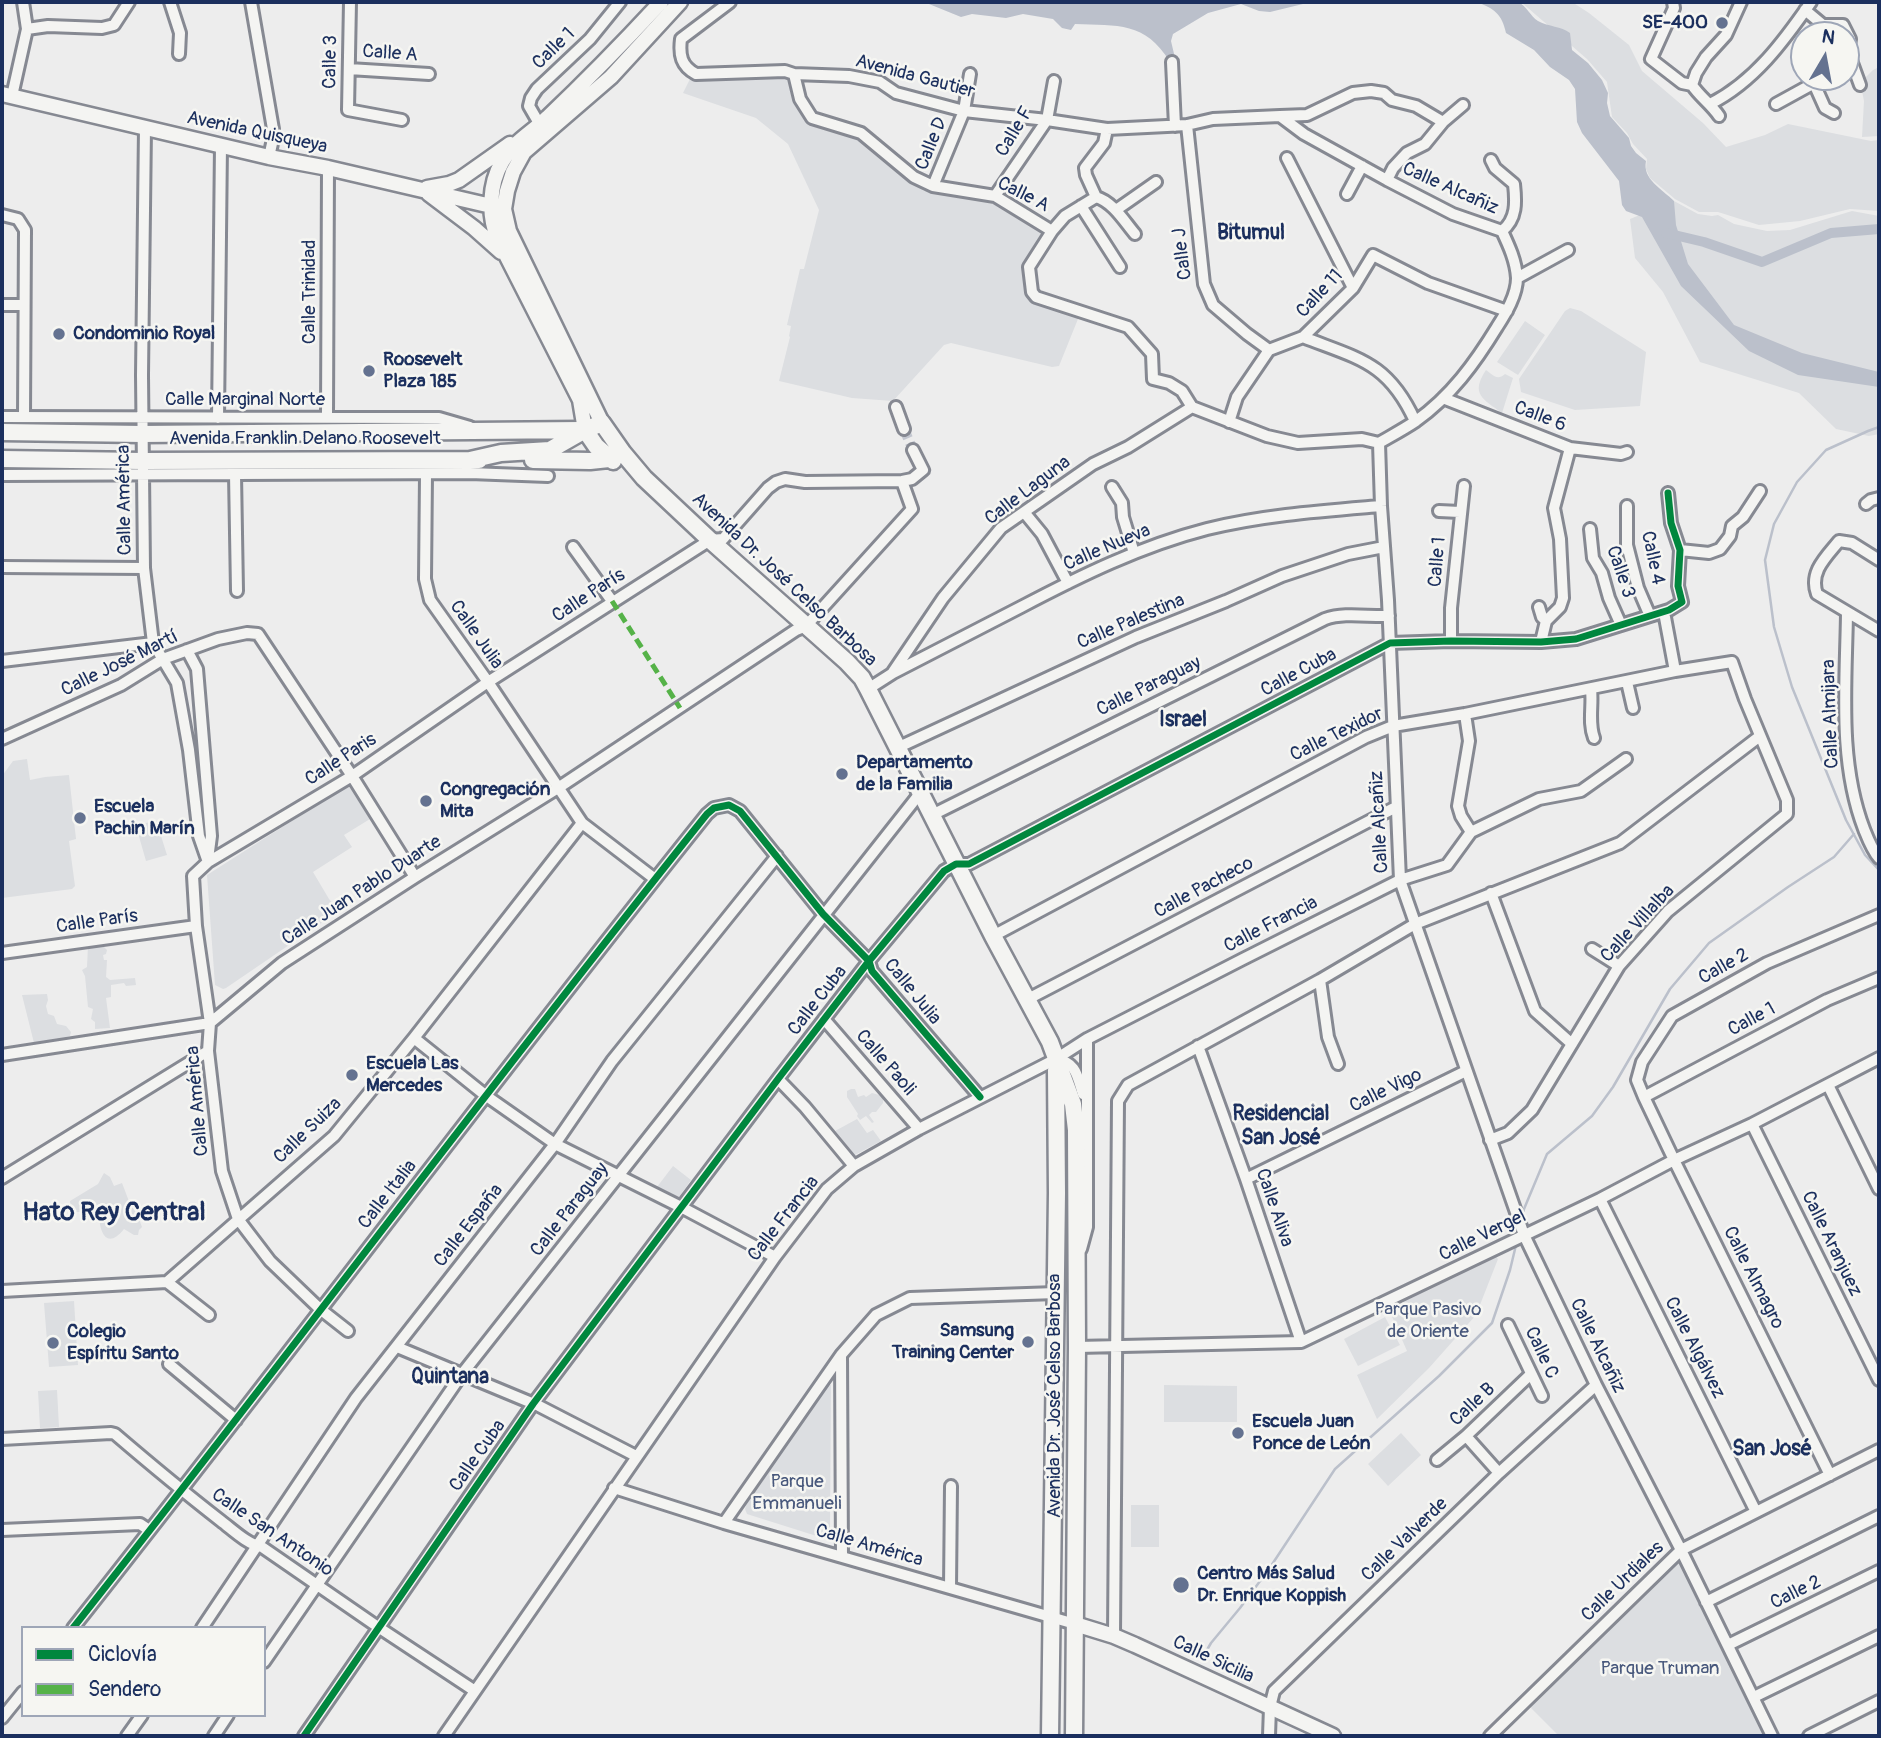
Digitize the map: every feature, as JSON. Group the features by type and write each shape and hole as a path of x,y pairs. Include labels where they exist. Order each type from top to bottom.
{"main road":[{"path":"470,466 501,453 550,450 602,423"},
{"name":"Avenida Dr. José Celso Barbosa","path":"602,423 643,478 862,678 1050,1042 1073,1104 1076,1130 1077,1265 1074,1736"},
{"name":"Avenida Franklin Delano Roosevelt","path":"2,432 142,425 487,432 585,430"},
{"name":"Avenida Dr. José Celso Barbosa","path":"585,430 609,459 643,478"},
{"name":"Avenida Franklin Delano Roosevelt","path":"2,459 142,468 470,466 609,459"},
{"name":"Avenida Dr. José Celso Barbosa","path":"1050,1736 1058,1192 1056,1059"}],"street":[{"path":"7,95 27,29 23,2"},
{"path":"27,29 48,26 102,28 114,25 128,2"},
{"path":"170,2 180,33 179,54"},
{"path":"251,2 273,129 269,157"},
{"name":"Calle 3","path":"350,2 348,110 402,120"},
{"name":"Calle 1","path":"543,129 529,106 531,98 537,89 590,39 620,2"},
{"name":"Avenida Dr. José Celso Barbosa","path":"585,430 580,400 492,227 497,208 524,152 661,2"},
{"name":"Avenida Dr. José Celso Barbosa","path":"602,423 497,208 498,169 521,138 543,129 580,105 611,77 680,2"},
{"name":"Avenida Gautier","path":"730,2 681,39 679,54 687,69 696,74 785,71 794,74 849,76 880,82 896,93 964,111 1107,129 1181,126"},
{"path":"1673,2 1674,8 1651,59 1682,83 1692,85 1718,116"},
{"path":"1692,85 1706,57 1726,35 1741,2"},
{"path":"1710,104 1729,94 1767,61 1808,6 1817,21"},
{"name":"Calle J","path":"1172,62 1204,284 1213,305 1269,350"},
{"name":"Calle A","path":"349,69 429,75"},
{"name":"Calle A","path":"794,74 800,99 811,118 861,133 914,177 933,186 995,196 1052,231 1029,267 1032,292 1036,297 1128,327 1152,354 1153,379 1169,383 1182,391 1192,407"},
{"name":"Calle D","path":"933,186 964,111 970,74"},
{"name":"Calle F","path":"995,196 1047,120 1054,81"},
{"path":"1181,126 1213,119 1307,114 1353,93 1371,91 1384,93 1392,100 1416,106 1443,122"},
{"path":"1776,104 1799,91"},
{"path":"1817,91 1825,108 1834,113"},
{"name":"Avenida Quisqueya","path":"7,95 497,208"},
{"path":"1387,180 1407,153 1425,144 1443,122 1463,105"},
{"name":"Calle Alcañiz","path":"1280,116 1304,134 1387,180 1453,214 1502,232 1512,253 1517,278"},
{"name":"Calle América","path":"145,128 142,425 144,568 153,643 177,683 189,750 199,836 208,862"},
{"path":"1107,129 1104,143 1086,168 1086,175 1096,197 1116,210 1135,234"},
{"path":"423,189 459,180 521,138"},
{"path":"218,418 221,145"},
{"path":"1287,158 1353,288"},
{"path":"1491,160 1514,184 1516,202 1512,220 1502,232"},
{"path":"1347,194 1362,166"},
{"name":"Calle Trinidad","path":"327,417 328,168"},
{"path":"1116,210 1156,182"},
{"path":"423,189 467,221 507,258"},
{"path":"1052,231 1065,216 1096,197"},
{"path":"1081,206 1120,267"},
{"path":"2,215 18,219 25,230 24,417"},
{"path":"1192,407 1268,436 1298,443 1362,439 1379,443 1415,421 1443,398 1471,368 1507,311 1517,278 1568,250"},
{"name":"Calle 11","path":"1269,350 1303,337 1353,288 1373,255 1428,283 1507,311"},
{"path":"2,305 24,305"},
{"path":"1303,337 1369,363 1388,378 1405,399 1415,421"},
{"path":"1229,422 1237,397 1269,350"},
{"name":"Calle 6","path":"1443,398 1570,448 1621,454 1627,452"},
{"path":"896,407 904,429"},
{"name":"Calle Laguna","path":"893,673 943,598 1001,528 1093,464 1128,447 1192,407"},
{"name":"Calle Marginal Norte","path":"2,417 142,425 218,418 439,418 487,432"},
{"name":"Calle Alcañiz","path":"1379,443 1400,880 1524,1235 1772,1736"},
{"path":"1541,642 1546,621 1560,607 1563,598 1560,539 1554,508 1570,448"},
{"path":"902,481 912,479 923,470 913,450"},
{"path":"2,475 142,468 235,474 426,475 470,466 548,476"},
{"path":"235,474 237,591"},
{"name":"Calle Julia","path":"426,475 425,579 430,600 582,823 655,879"},
{"name":"Calle París","path":"488,682 710,540 723,539 776,482 785,479 805,482 902,481"},
{"name":"Calle Juan Pablo Duarte","path":"210,1023 282,963 558,788 796,630 806,626 912,509 902,481"},
{"name":"Calle 1","path":"1451,641 1451,608 1464,486"},
{"path":"1112,487 1122,503 1134,553"},
{"path":"1668,493 1671,523 1679,550 1709,553 1720,549 1730,536 1732,526 1743,517 1760,491"},
{"path":"1866,504 1879,498"},
{"name":"Calle Nueva","path":"868,689 893,673 1068,583 1134,553 1188,535 1240,522 1381,506"},
{"name":"Calle 4","path":"1628,506 1627,545 1638,588 1650,615"},
{"path":"1439,511 1460,512"},
{"path":"1024,512 1042,534 1068,583"},
{"name":"Calle 3","path":"1590,529 1592,558 1602,573 1621,625"},
{"path":"1879,559 1852,543 1839,541 1819,566 1813,584 1817,594 1879,631"},
{"path":"573,547 612,601"},
{"name":"Calle Palestina","path":"899,747 1136,637 1282,576 1348,554 1384,547"},
{"name":"Calle Cuba","path":"304,1736 533,1404 824,1019 944,871 956,864 969,864 1390,643 1541,642 1576,639 1664,612 1682,602 1678,586 1679,550"},
{"path":"2,568 144,568"},
{"path":"1539,607 1546,621"},
{"path":"1664,612 1675,671"},
{"name":"Calle Almijara","path":"1847,613 1847,762 1858,813 1879,858"},
{"name":"Calle Paraguay","path":"932,815 1325,619 1336,615 1389,616"},
{"name":"Calle José Martí","path":"2,739 121,685 163,659 218,639 247,633 258,634 352,776"},
{"path":"2,661 153,643"},
{"name":"Calle América","path":"187,650 197,669 211,836 208,862 193,877 196,926 210,1023 208,1051 222,1171 238,1219 270,1261 320,1309 348,1331"},
{"name":"Calle Texidor","path":"993,936 1366,737 1393,726 1732,662 1745,699"},
{"name":"Calle Paris","path":"208,862 352,776 488,682"},
{"path":"1627,682 1633,708"},
{"path":"1591,689 1591,729 1594,738"},
{"name":"Calle Villalba","path":"1490,1140 1508,1133 1532,1110 1619,966 1668,911 1787,814 1787,800 1745,699"},
{"path":"1465,714 1469,741 1458,806 1471,832 1539,799 1581,790 1626,760"},
{"path":"1114,1636 1118,1101 1128,1085 1320,981 1415,924 1620,843 1760,736"},
{"path":"352,776 415,877"},
{"name":"Calle Paraguay","path":"266,1659 462,1374 921,792"},
{"name":"Calle Italia","path":"75,1626 485,1095 710,810 729,805 740,811"},
{"name":"Calle Pacheco","path":"1028,999 1396,807"},
{"name":"Calle Julia","path":"740,811 823,914 869,961 872,971 980,1097"},
{"name":"Calle Suiza","path":"167,1282 334,1136 582,823"},
{"name":"Calle Francia","path":"446,1736 775,1256 827,1189 854,1166 919,1129 1056,1059 1087,1039 1400,880 1447,865 1471,832"},
{"name":"Calle España","path":"203,1626 356,1398 555,1144 612,1061 777,856"},
{"path":"1491,893 1535,1011 1572,1044"},
{"name":"Calle 2","path":"1644,1097 1637,1080 1642,1062 1672,1016 1767,963 1879,915"},
{"name":"Calle París","path":"2,953 196,926"},
{"path":"1592,949 1619,966"},
{"name":"Calle 1","path":"1644,1097 1827,1000 1879,978"},
{"path":"1320,981 1328,1037 1338,1064"},
{"name":"Calle Paoli","path":"824,1019 919,1129"},
{"path":"2,1055 210,1023"},
{"path":"414,1038 485,1095 555,1144 775,1256"},
{"path":"1077,1265 1087,1227 1087,1039"},
{"name":"Calle Aliva","path":"1198,1046 1301,1342"},
{"path":"2,1178 208,1051"},
{"name":"Calle Vergel","path":"1077,1347 1301,1342 1600,1199 1879,1058"},
{"path":"1056,1059 1073,1066 1087,1104"},
{"name":"Calle Vigo","path":"1246,1179 1466,1071"},
{"path":"778,1079 854,1166"},
{"path":"1828,1085 1879,1189"},
{"name":"Calle Almagro","path":"1644,1097 1829,1475"},
{"name":"Calle Aranjuez","path":"1752,1124 1879,1380"},
{"name":"Calle Algálvez","path":"1600,1199 1756,1512"},
{"path":"2,1291 167,1282 209,1315"},
{"path":"724,1523 841,1355 876,1315 910,1298 1056,1293"},
{"name":"Calle C","path":"1508,1325 1542,1396"},
{"path":"397,1347 533,1404 636,1456"},
{"path":"841,1355 842,1557"},
{"path":"169,1364 236,1420"},
{"name":"Calle B","path":"1437,1460 1531,1374"},
{"name":"Calle Valverde","path":"1270,1707 1275,1691 1500,1473 1596,1385"},
{"name":"Calle San Antonio","path":"2,1439 115,1434 181,1491 256,1546 262,1547 475,1691"},
{"path":"1466,1436 1500,1473"},
{"name":"Calle Urdiales","path":"1490,1736 1681,1550 1879,1450"},
{"path":"950,1587 951,1486"},
{"name":"Calle América","path":"614,1488 724,1523 1075,1624"},
{"path":"1706,1602 1879,1516"},
{"path":"2,1530 140,1524 149,1530"},
{"name":"Calle 2","path":"1728,1646 1879,1571"},
{"name":"Calle Sicilia","path":"1075,1624 1114,1636 1333,1736"},
{"path":"1754,1698 1879,1636"},
{"path":"2,1718 21,1694"},
{"path":"1810,1736 1879,1701"},
{"path":"1269,1736 1270,1707"},
{"path":"127,1736 141,1717"},
{"path":"214,1736 227,1717"}],"green space":[{"path":"1521,2 1572,2 1589,13 1629,45 1642,71 1703,123 1726,147 1765,135 1788,124 1871,141 1879,140 1879,211 1850,209 1800,221 1759,225 1718,212 1699,212 1675,199 1650,178 1646,169 1647,159 1612,117 1607,82 1587,59"},
{"path":"1879,67 1879,136 1862,137 1862,91 1865,78"},
{"path":"787,75 801,112 814,123 859,134 924,191 938,189 991,196 1048,231 1027,266 1030,297 1080,314 1059,366 1052,367 951,343 944,345 893,401 852,398 779,381 790,337 791,326 787,325 800,269 804,269 819,210 788,144 756,118 683,93 691,77"},
{"path":"1674,201 1698,214 1718,215 1734,224 1767,231 1790,230 1852,211 1879,216 1879,434 1869,436 1836,429 1799,393 1700,362 1663,292 1635,258 1630,219"},
{"path":"1570,308 1581,311 1646,352 1640,406 1575,410 1521,392 1519,379 1565,311"},
{"path":"1525,321 1545,335 1518,375 1497,362"},
{"path":"1486,370 1495,377 1505,374 1513,378 1502,413 1484,400 1479,390"},
{"path":"27,759 30,780 69,775 76,839 69,841 75,886 72,889 2,898 2,776 13,761"},
{"path":"348,785 370,819 344,835 352,847 313,872 339,911 226,988 215,985 207,875"},
{"path":"156,820 167,855 146,861 136,826"},
{"path":"102,945 107,950 103,955 104,960 107,960 106,977 110,980 135,978 136,985 111,985 111,997 106,998 110,1028 95,1029 95,1022 91,1019 93,1009 88,1007 82,970 87,967 88,946"},
{"path":"47,994 48,1014 54,1016 57,1024 66,1026 71,1032 70,1036 34,1043 22,995"},
{"path":"855,1089 858,1097 866,1097 872,1093 883,1096 883,1103 876,1112 869,1115 874,1122 866,1116 860,1120 857,1116 847,1097 847,1091"},
{"path":"857,1119 867,1133 873,1130 881,1141 855,1155 835,1131"},
{"path":"673,1166 691,1180 679,1197 657,1187"},
{"path":"104,1173 110,1177 114,1186 122,1183 130,1204 133,1203 142,1227 138,1235 124,1229 109,1239 103,1234 99,1216 71,1212 70,1201 98,1184"},
{"name":"Parque Pasivo de Oriente","path":"1493,1253 1498,1259 1476,1315 1429,1368 1377,1419 1357,1375 1407,1351 1387,1305"},
{"path":"74,1301 78,1365 49,1367 44,1303"},
{"path":"1385,1317 1400,1345 1358,1366 1344,1339"},
{"name":"Parque Emmanueli","path":"828,1384 831,1385 830,1529 828,1535 823,1538 747,1514 745,1509"},
{"path":"1164,1385 1237,1386 1237,1422 1164,1422"},
{"path":"57,1390 59,1427 40,1428 38,1391"},
{"path":"1401,1433 1421,1455 1388,1486 1368,1464"},
{"path":"1131,1505 1159,1505 1159,1547 1131,1547"},
{"name":"Parque Truman","path":"1673,1562 1683,1564 1767,1732 1758,1736 1559,1736 1530,1707 1531,1699"}],"shaded area":[{"path":"928,2 1335,2 1303,4 1270,12 1241,4 1208,13 1173,34 1171,41 1175,58 1170,62 1151,39 1129,28 1075,24 1071,30 1062,28 1053,19 1023,14 1006,18 972,14 961,17"},
{"path":"1476,2 1518,2 1538,21 1570,33 1572,50 1588,63 1602,80 1608,93 1610,116 1629,138 1636,153 1646,161 1650,178 1674,201 1676,225 1688,264 1734,325 1802,353 1879,372 1879,387 1798,375 1749,351 1681,286 1642,217 1626,211 1622,205 1619,181 1582,133 1577,122 1575,89 1569,80 1550,67 1534,50 1506,33 1496,13"}],"waterway":[{"path":"1666,233 1704,242 1762,262 1831,233 1879,229"},
{"path":"1879,427 1826,450 1797,482 1774,524 1765,560 1774,627 1792,687 1846,820 1865,855 1879,870"},
{"path":"1522,1218 1547,1154 1592,1116 1613,1087 1670,989 1709,943 1834,857 1854,834"},
{"path":"1204,1655 1269,1569 1335,1469 1439,1376 1492,1323 1516,1245"}],"tunnel":[{"path":"904,429 913,450"}],"marked path":[{"path":"612,601 680,708"}],"cycle path":[{"path":"304,1736 533,1404 778,1079 869,961 944,871 956,864 969,864 1390,643 1541,642 1576,639 1669,610 1682,602 1678,586 1680,550 1671,523 1668,493"},
{"path":"75,1626 547,1016 714,808 729,805 740,811 823,914 869,961 872,971 980,1097"}],"place":[{"name":"SE-400","path":"1722,23"},
{"name":"Condominio Royal","path":"59,334"},
{"name":"Roosevelt Plaza 185","path":"369,371"},
{"name":"Departamento de la Familia","path":"842,774"},
{"name":"Congregación Mita","path":"426,801"},
{"name":"Escuela Pachin Marín","path":"80,818"},
{"name":"Escuela Las Mercedes","path":"352,1075"},
{"name":"Samsung Training Center","path":"1028,1342"},
{"name":"Colegio Espíritu Santo","path":"53,1343"},
{"name":"Escuela Juan Ponce de León","path":"1238,1433"},
{"name":"Centro Más Salud Dr. Enrique Koppish","path":"1181,1585"}],"district":[{"name":"Bitumul","path":"1251,234"},
{"name":"Israel","path":"1183,721"},
{"name":"Residencial San José","path":"1281,1127"},
{"name":"Hato Rey Central","path":"114,1213"},
{"name":"Quintana","path":"450,1378"},
{"name":"San José","path":"1772,1450"}]}
